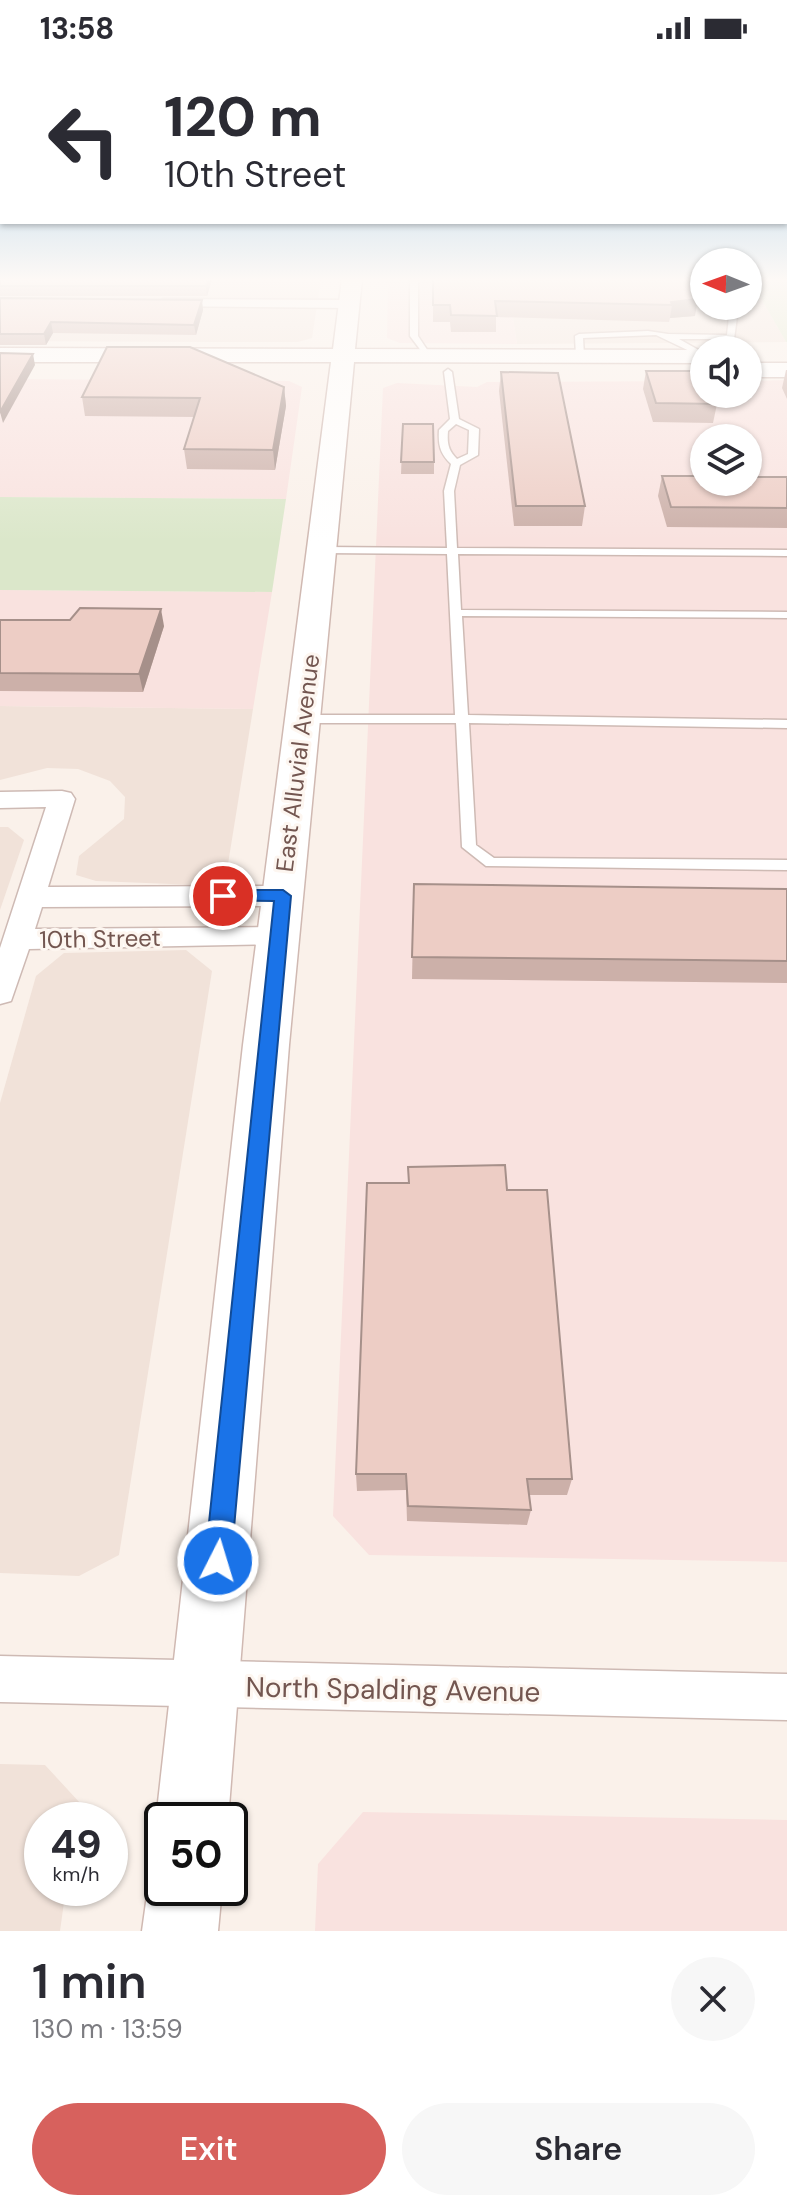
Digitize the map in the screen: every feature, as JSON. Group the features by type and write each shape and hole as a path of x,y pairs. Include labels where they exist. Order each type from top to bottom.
{"main road":[{"path":"0,370 241,366"},
{"name":"East Alluvial Avenue","path":"194,1802 280,916 344,366"},
{"path":"505,366 690,371"},
{"path":"762,370 787,370"},
{"path":"180,1931 183,1906"}],"street":[{"path":"0,800 62,799 0,993"},
{"name":"10th Street","path":"30,897 280,916"},
{"name":"10th Street","path":"17,939 280,916"},
{"name":"North Spalding Avenue","path":"0,1679 787,1697"}],"lane":[{"path":"439,366 455,420 474,429 476,445 473,455 456,463"},
{"path":"455,420 444,430 442,444 444,453 456,463"},
{"path":"456,463 449,491 469,847 491,863 787,865"},
{"path":"323,550 787,553"},
{"path":"456,613 787,615"},
{"path":"302,719 787,724"}],"shaded area":[{"path":"0,379 289,381 302,387 286,499 0,497"},
{"path":"787,380 787,1562 369,1555 333,1516 383,388 397,383 477,387 487,382 690,381 690,408 762,408 762,381"},
{"path":"0,590 272,592 253,709 0,706"},
{"path":"0,706 253,709 228,864 196,885 96,881 76,875 79,856 124,819 125,797 110,781 78,769 47,768 0,780"},
{"path":"0,827 8,827 24,840 0,910"},
{"path":"186,950 212,971 119,1555 79,1576 0,1573 0,1103 36,976 64,953"},
{"path":"0,1764 45,1765 79,1802 24,1802 24,1906 63,1906 60,1931 0,1931"},
{"path":"363,1812 787,1820 787,1931 315,1931 318,1864"}],"green space":[{"path":"0,497 286,499 272,592 0,590"}],"building":[{"path":"0,366 26,366 0,412"},
{"path":"97,366 236,366 284,387 273,450 184,449 200,398 82,397"},
{"path":"646,371 690,371 690,404 656,403"},
{"path":"501,372 558,373 585,506 516,506"},
{"path":"403,424 433,424 434,462 401,462"},
{"path":"662,476 690,476 690,496 762,496 762,477 787,477 787,508 671,507"},
{"path":"80,608 161,609 139,674 0,673 0,620 70,620"},
{"path":"414,884 787,889 787,961 412,957"},
{"path":"505,1165 507,1190 547,1190 572,1479 527,1479 531,1510 408,1506 406,1474 356,1474 367,1183 409,1183 408,1167"}],"route":[{"path":"218,1561 266,1045 283,896 223,896"}]}
